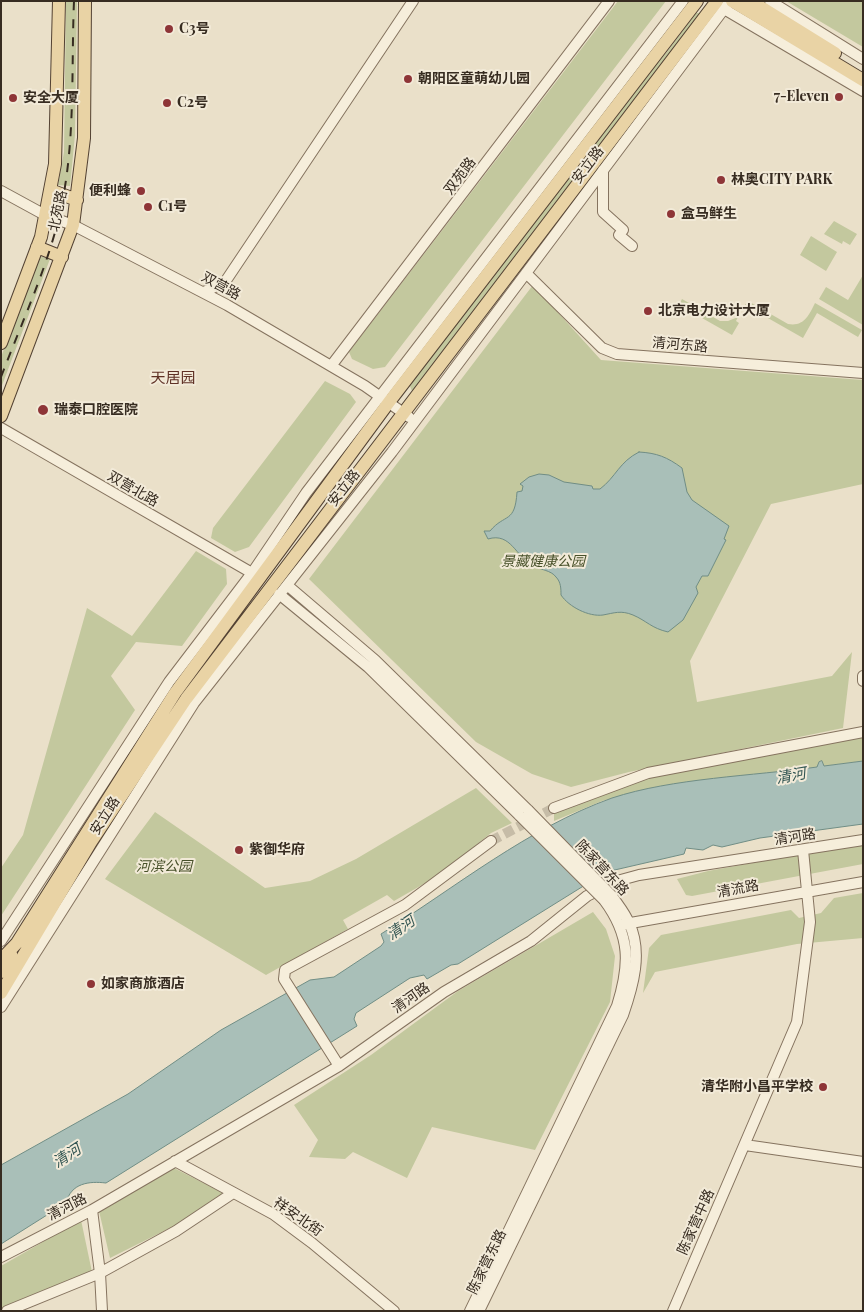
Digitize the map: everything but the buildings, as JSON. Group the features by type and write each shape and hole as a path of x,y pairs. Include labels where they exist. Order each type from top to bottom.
{"main road":[{"name":"北苑路","path":"1,343 37,247 50,190 57,136 59,1"},
{"name":"北苑路","path":"1,416 73,225 84,138 85,1"},
{"name":"安立路","path":"1,972 17,943 175,693 384,399 697,1"},
{"path":"751,1 863,70"},
{"path":"721,3 834,63"},
{"name":"安立路","path":"1,993 92,842 158,738 222,650 412,420 721,3"},
{"path":"815,51 863,80"},
{"path":"50,190 77,200"},
{"path":"37,247 62,257"},
{"name":"安立路","path":"1,960 17,943"}],"street":[{"path":"204,292 226,282 413,1"},
{"name":"双苑路","path":"331,366 609,1"},
{"name":"安立路","path":"1,941 164,689 252,572 306,493 384,399 683,1"},
{"path":"770,1 863,59"},
{"path":"721,3 863,91"},
{"name":"安立路","path":"1,1007 194,704 604,170 721,3"},
{"path":"604,170 603,212 623,230 619,235 632,246"},
{"name":"双营路","path":"1,191 45,215 73,225 204,292 331,366 384,399 412,420"},
{"name":"清河东路","path":"526,273 602,348 617,354 863,373"},
{"path":"226,282 227,305"},
{"name":"双营北路","path":"1,428 252,572"},
{"name":"陈家营东路","path":"287,585 375,660 608,898 624,925 635,951 634,977 623,1015 479,1311"},
{"name":"陈家营东路","path":"279,594 368,667 524,813"},
{"path":"554,808 648,773 863,732"},
{"name":"清河路","path":"1,1257 92,1210 339,1066 444,992 531,941 582,899 617,881 639,875 863,840"},
{"path":"339,1066 284,979 285,970 405,904 491,841"},
{"name":"陈家营中路","path":"673,1311 798,1022 810,922 802,850"},
{"name":"清流路","path":"624,925 863,882"},
{"name":"陈家营东路","path":"470,1311 617,1006 624,986 628,958 624,925"},
{"path":"745,1145 863,1162"},
{"name":"祥安北街","path":"175,1161 273,1214 312,1243 394,1311"},
{"path":"8,1311 100,1273 176,1231 233,1193"},
{"path":"92,1210 100,1273 102,1311"}],"green space":[{"path":"66,1 77,1 75,135 70,186 58,185 64,152"},
{"path":"618,1 666,1 385,367 373,369 352,359 349,352"},
{"path":"786,1 863,1 863,47"},
{"path":"696,13 701,13 417,390 412,391 409,384 624,102 667,52"},
{"path":"834,221 857,234 850,245 843,241 842,244 824,234"},
{"path":"811,236 837,252 826,271 800,255"},
{"path":"39,256 50,259 1,388 1,357"},
{"path":"863,275 863,325 819,299 826,287 848,300"},
{"name":"景藏健康公园","path":"533,285 601,360 863,380 863,484 771,504 690,661 697,702 832,676 852,652 843,728 629,772 571,787 532,774 476,742 309,579"},
{"path":"682,299 720,321 728,321 738,317 736,321 739,323 732,335 679,305"},
{"path":"748,301 788,324 802,322 811,312 815,303 862,330 858,337 817,313 803,338 745,305"},
{"path":"325,381 350,394 356,402 249,547 235,552 211,538 213,528"},
{"path":"196,551 226,569 227,584 182,646 136,642 111,676 135,710 1,916 1,868 23,835 87,608 132,636"},
{"path":"863,732 863,761 824,766 822,761 819,762 818,767 656,787 602,801 554,821 554,808 621,781"},
{"name":"河滨公园","path":"476,788 512,823 491,833 441,874 394,901 387,895 343,920 348,929 266,975 105,879 155,812 265,888 310,881 356,859"},
{"path":"863,843 863,864 692,896 686,895 677,879 708,871"},
{"path":"863,893 863,938 797,944 655,972 643,993 649,948 661,935 791,910 799,918 821,913 834,898"},
{"path":"593,912 606,929 615,956 610,1002 535,1150 432,1127 407,1178 353,1152 345,1159 309,1157 318,1140 294,1105 371,1055 458,991"},
{"path":"172,1167 223,1193 174,1226 110,1258 99,1211"},
{"path":"81,1220 92,1272 1,1309 1,1266"}],"water":[{"path":"639,452 662,456 682,468 687,492 692,500 729,526 724,539 726,540 708,576 702,576 696,587 698,593 683,620 668,632 629,613 618,612 598,615 580,610 561,595 560,583 554,575 526,561 508,542 496,538 488,539 484,531 490,531 495,525 512,514 517,492 522,491 523,486 520,484 529,477 539,474 549,475 564,482 600,489 627,460"},
{"name":"清河","path":"822,761 824,766 863,761 863,824 760,838 722,847 713,845 703,850 686,848 684,854 606,872 458,964 451,965 427,979 424,975 410,978 356,1013 354,1019 357,1026 106,1183 93,1182 76,1187 68,1196 66,1203 1,1244 1,1165 128,1094 221,1030 310,980 334,977 381,946 384,942 381,934 522,842 551,825 581,811 612,798 636,791 713,778 817,767 819,762"}],"tunnel":[{"path":"491,841 554,808"}],"railway":[{"path":"1,377 33,297 59,217 68,163 72,109 74,1"}],"place":[{"name":"C3号","path":"169,29"},
{"name":"朝阳区童萌幼儿园","path":"408,79"},
{"name":"7-Eleven","path":"839,97"},
{"name":"安全大厦","path":"13,98"},
{"name":"C2号","path":"167,103"},
{"name":"林奥CITY PARK","path":"721,180"},
{"name":"便利蜂","path":"141,191"},
{"name":"C1号","path":"148,207"},
{"name":"盒马鲜生","path":"671,214"},
{"name":"北京电力设计大厦","path":"648,311"},
{"name":"瑞泰口腔医院","path":"43,410"},
{"name":"紫御华府","path":"239,850"},
{"name":"如家商旅酒店","path":"91,984"},
{"name":"清华附小昌平学校","path":"823,1087"}],"district":[{"name":"天居园","path":"173,378"}]}
